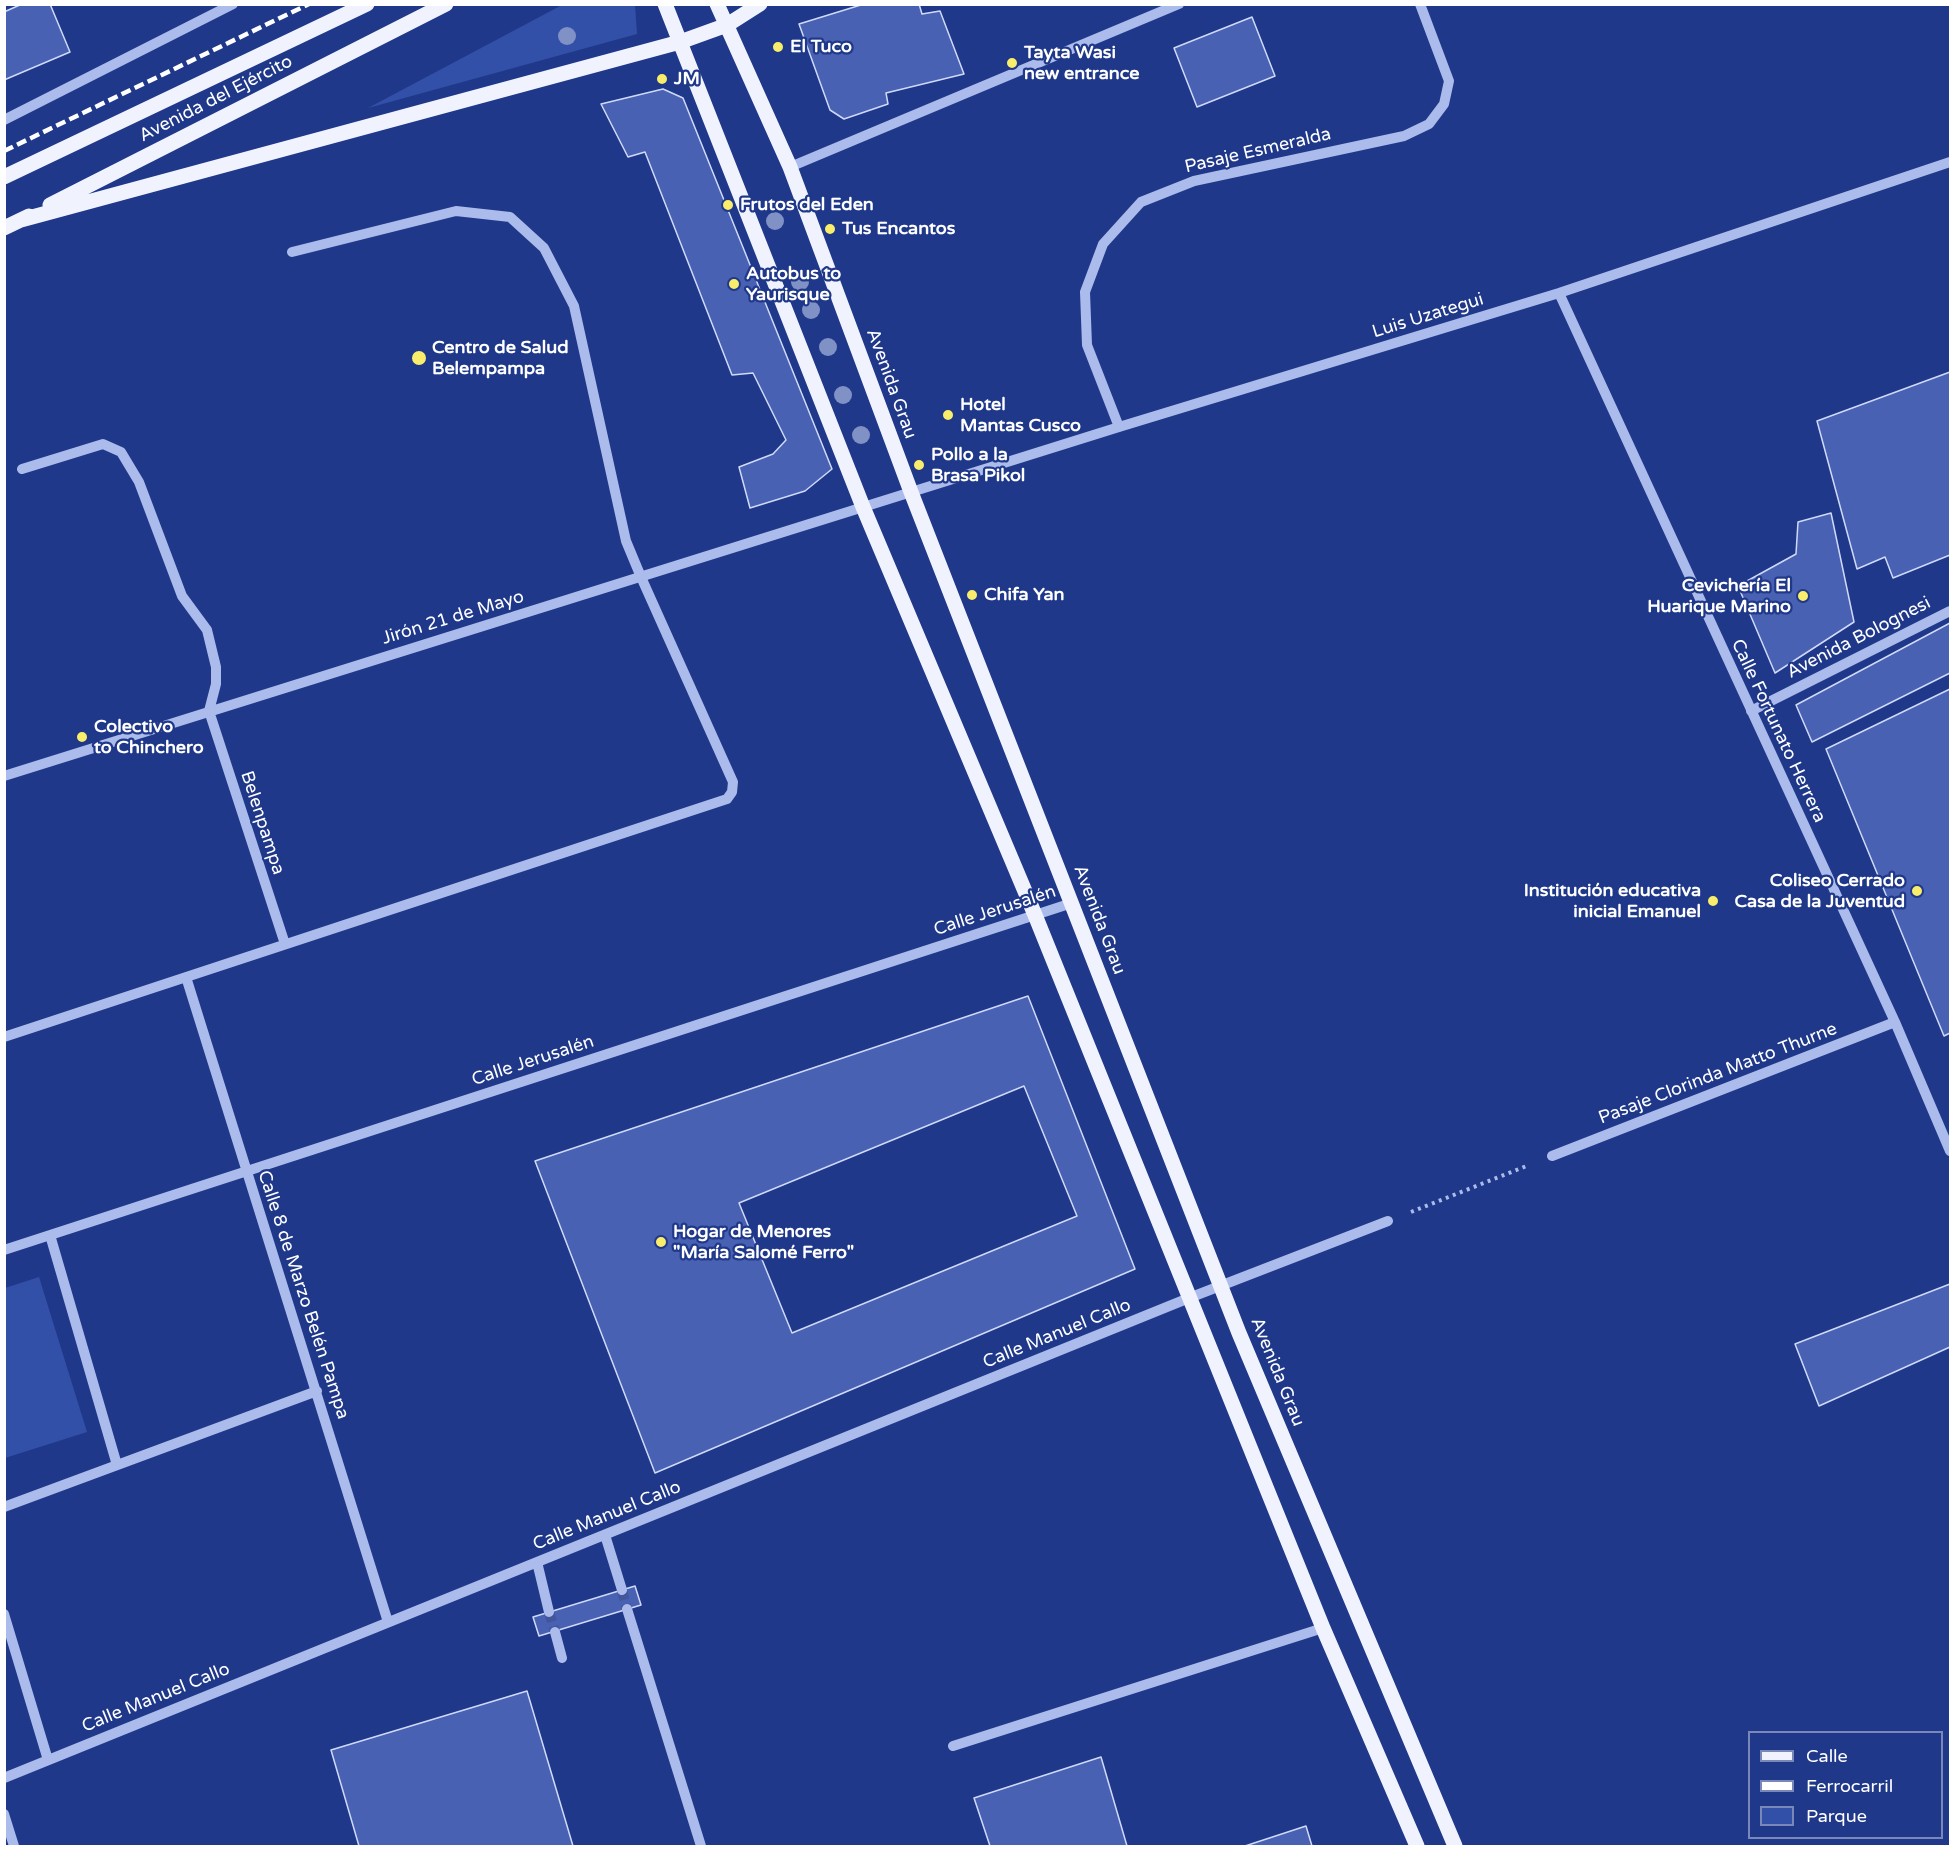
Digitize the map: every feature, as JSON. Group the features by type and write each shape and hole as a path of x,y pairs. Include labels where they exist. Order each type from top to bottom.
{"main road":[{"name":"Avenida del Ejército","path":"4,177 367,4"},
{"name":"Avenida del Ejército","path":"4,228 446,4"},
{"name":"Avenida Grau","path":"717,4 790,167 911,492 1239,1333 1455,1846"},
{"path":"21,220 680,42 726,25 760,4"},
{"path":"665,6 863,507 1035,915 1323,1628 1417,1846"}],"street":[{"path":"180,30 214,4"},
{"path":"4,120 233,4"},
{"path":"790,167 1179,4"},
{"name":"Pasaje Esmeralda","path":"1119,427 1087,345 1085,292 1103,244 1141,202 1194,181 1404,136 1429,124 1444,104 1449,81 1420,4"},
{"name":"Luis Uzategui","path":"911,492 1559,293 1950,162"},
{"path":"4,1037 727,799 732,792 733,783 626,541 574,306 544,248 510,217 456,211 292,252"},
{"name":"Calle Fortunato Herrera","path":"1559,293 1895,1022 1950,1150"},
{"path":"22,469 103,444 121,452 139,482 182,596 207,630 216,667 216,684 209,711"},
{"name":"Jirón 21 de Mayo","path":"4,776 911,492"},
{"name":"Avenida Bolognesi","path":"1751,711 1950,611"},
{"name":"Belenpampa","path":"209,711 285,944"},
{"name":"Calle Jerusalén","path":"4,1250 1072,903"},
{"name":"Calle 8 de Marzo Belén Pampa","path":"186,977 388,1622"},
{"name":"Pasaje Clorinda Matto Thurne","path":"1552,1156 1895,1022"},
{"path":"1222,1286 1388,1221"},
{"path":"50,1236 117,1465"},
{"name":"Calle Manuel Callo","path":"4,1778 1222,1286"},
{"path":"4,1507 317,1391"},
{"path":"605,1535 622,1590"},
{"path":"537,1562 549,1612"},
{"path":"627,1609 701,1846"},
{"path":"4,1614 48,1760"},
{"path":"952,1746 1323,1628"},
{"path":"555,1632 562,1658"},
{"path":"4,1814 14,1846"}],"path":[{"path":"1388,1221 1552,1156"}],"green space":[{"path":"562,5 635,5 637,34 368,108"},
{"path":"39,1277 87,1432 5,1458 5,1288"}],"building":[{"path":"22,4 50,4 70,52 4,80 4,12"},
{"path":"864,4 919,4 922,14 940,11 964,74 886,93 888,104 844,119 830,110 799,24"},
{"path":"1252,17 1275,76 1197,107 1174,48"},
{"path":"663,89 683,98 832,469 805,491 750,508 739,467 773,454 786,440 753,373 732,375 645,152 628,157 601,104"},
{"path":"1950,372 1950,555 1893,578 1885,557 1857,569 1817,421"},
{"path":"1831,513 1854,622 1775,673 1738,586 1796,554 1798,522"},
{"path":"1950,623 1950,673 1812,742 1796,705"},
{"name":"Coliseo Cerrado Casa de la Juventud","path":"1950,689 1950,1033 1944,1036 1826,749"},
{"name":"Hogar de Menores \"María Salomé Ferro\"","path":"1028,996 1135,1269 655,1473 535,1161","holes":["1024,1086 1077,1216 792,1333 739,1203"]},
{"path":"1950,1284 1950,1347 1819,1406 1795,1344"},
{"path":"635,1586 641,1605 539,1636 533,1617"},
{"path":"527,1691 573,1846 359,1846 331,1750"},
{"path":"1101,1757 1127,1846 990,1846 974,1798"},
{"path":"1306,1826 1312,1846 1245,1846"}],"tunnel":[{"path":"622,1590 627,1609"},
{"path":"549,1612 555,1632"}],"railway":[{"path":"4,151 309,4"}],"place":[{"name":"El Tuco","path":"778,47"},
{"name":"Tayta Wasi new entrance","path":"1012,63"},
{"name":"JM","path":"662,79"},
{"name":"Frutos del Eden","path":"728,205"},
{"name":"Tus Encantos","path":"830,229"},
{"name":"Autobus to Yaurisque","path":"734,284"},
{"name":"Centro de Salud Belempampa","path":"419,358"},
{"name":"Hotel Mantas Cusco","path":"948,415"},
{"name":"Pollo a la Brasa Pikol","path":"919,465"},
{"name":"Chifa Yan","path":"972,595"},
{"name":"Cevichería El Huarique Marino","path":"1803,596"},
{"name":"Colectivo to Chinchero","path":"82,737"},
{"name":"Coliseo Cerrado Casa de la Juventud","path":"1917,891"},
{"name":"Institución educativa inicial Emanuel","path":"1713,901"},
{"name":"Hogar de Menores \"María Salomé Ferro\"","path":"661,1242"}]}
